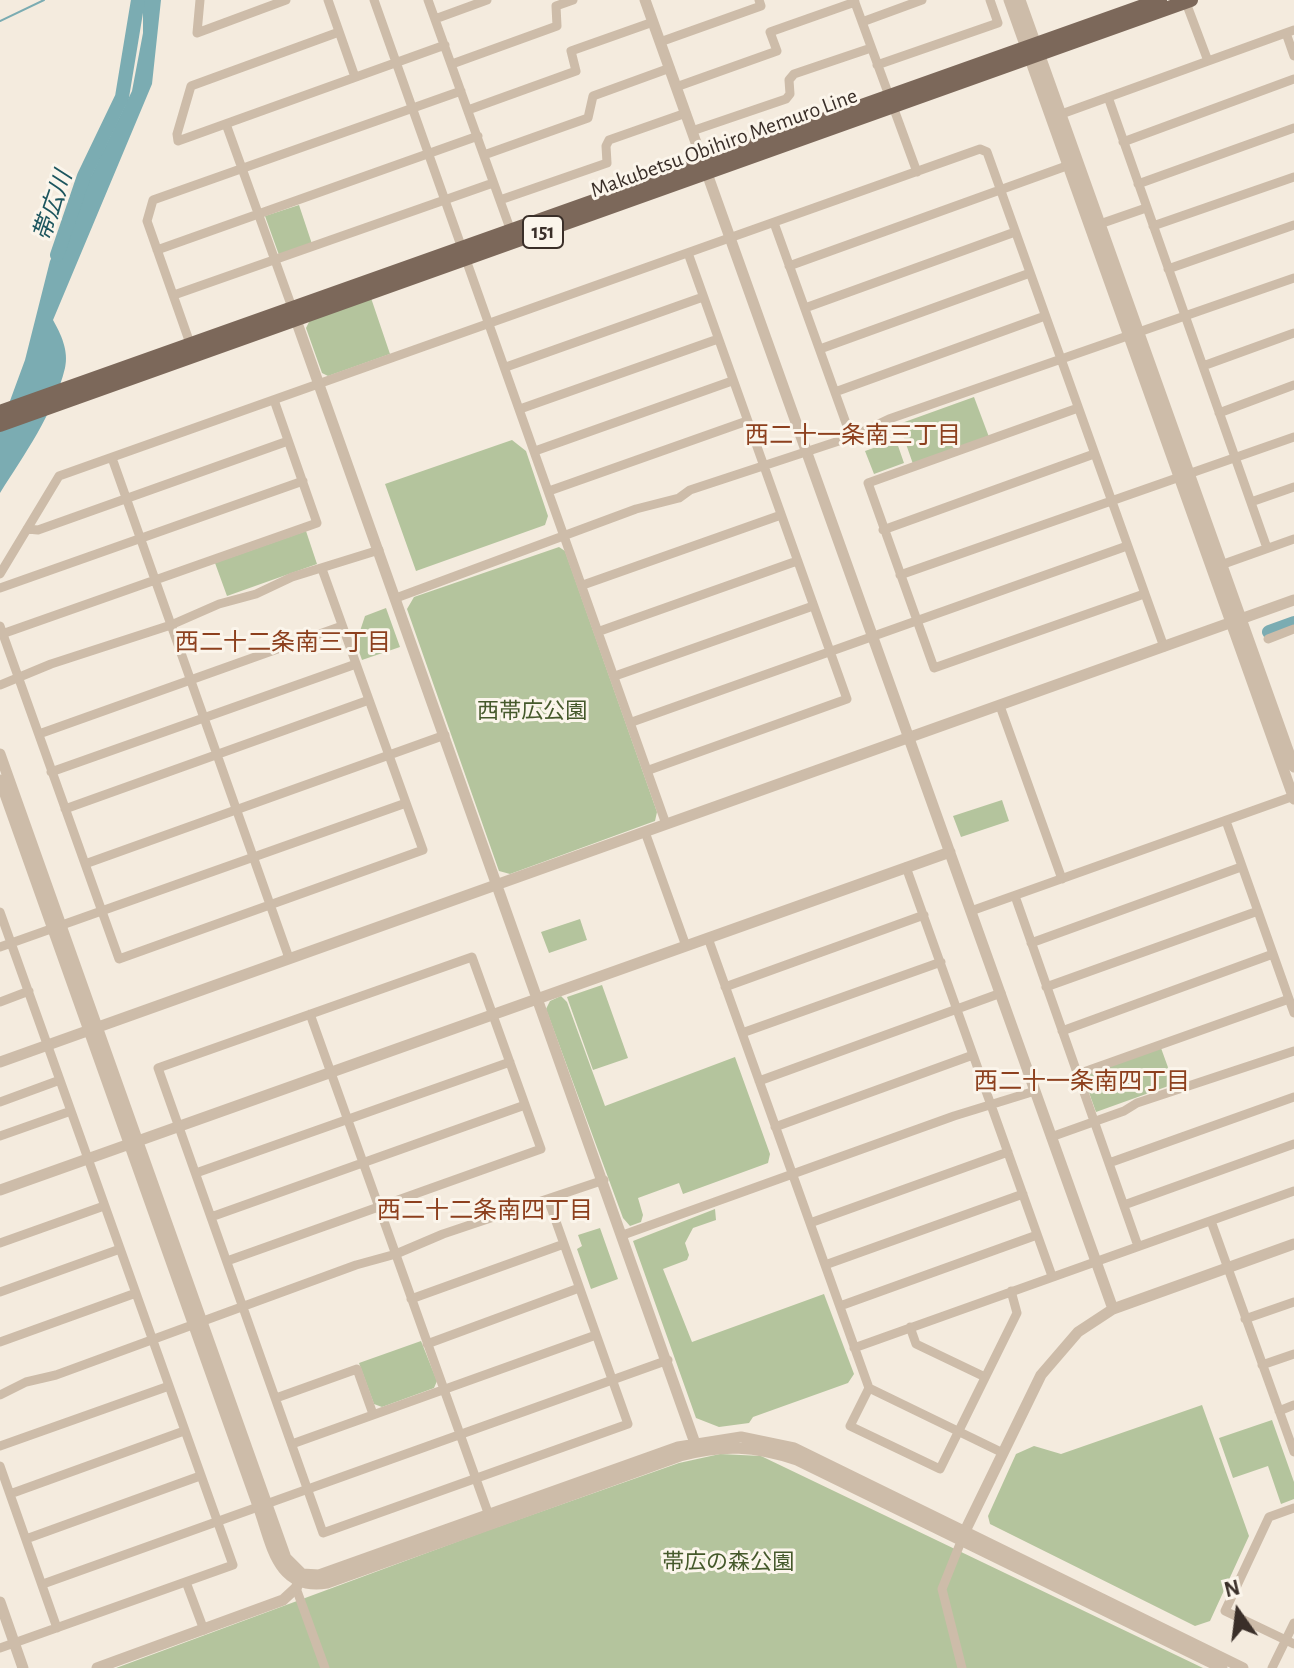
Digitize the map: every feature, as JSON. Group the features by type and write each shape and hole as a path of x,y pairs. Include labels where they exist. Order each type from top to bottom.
{"main road":[{"name":"Makubetsu Obihiro Memuro Line","path":"0,425 193,350 1032,51 1160,0"},
{"name":"Makubetsu Obihiro Memuro Line","path":"1032,51 1188,1"},
{"name":"Makubetsu Obihiro Memuro Line","path":"0,412 63,389 193,350"}],"street":[{"path":"200,0 197,33 286,0"},
{"path":"328,0 355,77"},
{"path":"374,0 666,824"},
{"path":"428,0 513,236"},
{"path":"435,19 487,0"},
{"path":"452,64 557,26 556,6 573,0"},
{"path":"645,0 1113,1309"},
{"path":"660,42 761,6 759,0"},
{"path":"862,22 922,0"},
{"path":"877,65 998,23 990,0"},
{"path":"971,911 1294,797 1217,566 1056,116 1009,0"},
{"path":"1020,0 1032,51"},
{"path":"676,87 777,51 770,32 855,1 917,172"},
{"path":"1188,1 1208,61"},
{"path":"468,110 576,71 571,51 653,22"},
{"path":"339,32 191,86 177,134 178,141 445,45"},
{"path":"1056,116 1290,32 1294,56"},
{"path":"692,131 786,99 790,94 789,80 794,74 871,48"},
{"path":"484,155 588,118 593,96 670,68"},
{"path":"1123,142 1294,79"},
{"path":"193,350 147,221 153,200 461,91"},
{"path":"1108,97 1267,548"},
{"path":"500,200 607,163 606,146 609,140 686,113"},
{"path":"226,124 668,1360 696,1446"},
{"path":"1138,184 1294,128"},
{"path":"157,250 478,136"},
{"path":"0,574 59,476 980,149 987,152 1164,647"},
{"path":"789,266 1073,164"},
{"path":"1153,226 1294,177"},
{"path":"174,295 493,183"},
{"path":"1095,226 1146,208"},
{"path":"774,223 851,437"},
{"path":"1168,269 1294,225"},
{"path":"805,308 1015,232"},
{"path":"649,770 847,699 688,253"},
{"path":"820,349 1030,273"},
{"path":"396,598 566,538 636,509 679,498 712,482 851,437 889,419 1293,280"},
{"path":"506,367 703,297"},
{"path":"835,392 1045,316"},
{"path":"1203,366 1294,333"},
{"path":"520,409 718,339"},
{"path":"535,451 732,381"},
{"path":"1219,413 1294,385"},
{"path":"274,400 317,523 1,630 119,959 423,850 322,569"},
{"path":"1078,408 868,483 883,530 934,668 1144,594"},
{"path":"549,491 747,421"},
{"path":"900,575 1294,437"},
{"path":"27,529 38,530 288,441"},
{"path":"883,530 1094,454"},
{"path":"112,458 289,958"},
{"path":"0,588 303,481"},
{"path":"1251,502 1294,487"},
{"path":"583,585 781,515"},
{"path":"1217,566 1294,539"},
{"path":"632,722 1127,546"},
{"path":"0,685 51,664 171,625 219,604 379,550"},
{"path":"600,631 797,561"},
{"path":"0,1062 1294,600"},
{"path":"615,676 813,606"},
{"path":"1236,621 1294,767"},
{"path":"39,734 342,626"},
{"path":"1268,639 1294,629"},
{"path":"51,772 356,664"},
{"path":"65,809 369,700"},
{"path":"1000,706 1062,879"},
{"path":"85,864 445,735"},
{"path":"0,754 57,927 262,1505 299,1582 325,1668"},
{"path":"0,780 57,927"},
{"path":"0,947 406,803"},
{"path":"1226,821 1294,1013"},
{"path":"645,832 686,946"},
{"path":"0,1190 950,852"},
{"path":"906,867 1052,1276"},
{"path":"1031,943 1241,867"},
{"path":"1015,896 1138,1246"},
{"path":"1046,987 1258,911"},
{"path":"0,912 233,1565 0,1648"},
{"path":"725,987 924,915"},
{"path":"708,938 869,1388 1003,1453"},
{"path":"1062,1031 1273,954"},
{"path":"227,1261 541,1149 472,957 158,1068 323,1533 628,1424 548,1199"},
{"path":"742,1033 941,962"},
{"path":"0,1002 29,991"},
{"path":"759,1081 1001,993"},
{"path":"1078,1074 1289,999"},
{"path":"310,1014 490,1519"},
{"path":"1051,1137 1137,1103 1294,1051"},
{"path":"775,1127 973,1055"},
{"path":"196,1173 510,1062"},
{"path":"0,1102 60,1080"},
{"path":"623,1235 748,1189 793,1177 954,1116 1035,1091"},
{"path":"1109,1163 1294,1097"},
{"path":"211,1217 525,1105"},
{"path":"0,1136 71,1111"},
{"path":"1124,1205 1294,1144"},
{"path":"810,1223 1008,1152"},
{"path":"0,1395 26,1382 604,1180"},
{"path":"854,1348 1294,1191"},
{"path":"825,1265 1023,1194"},
{"path":"0,1243 104,1206"},
{"path":"1211,1221 1294,1452"},
{"path":"840,1306 1037,1235"},
{"path":"411,1299 564,1244"},
{"path":"962,1668 942,1589 963,1536 1051,1360 1078,1332 1113,1309 1294,1244"},
{"path":"0,1292 120,1249"},
{"path":"427,1344 579,1288"},
{"path":"869,1388 850,1426 940,1469 1017,1313 1011,1291"},
{"path":"0,1342 136,1293"},
{"path":"1245,1319 1294,1302"},
{"path":"910,1327 916,1344 985,1377"},
{"path":"292,1444 596,1335"},
{"path":"1262,1365 1294,1354"},
{"path":"43,1584 668,1360"},
{"path":"276,1398 357,1369 373,1414"},
{"path":"0,1446 169,1386"},
{"path":"1279,1411 1294,1405"},
{"path":"10,1494 184,1431"},
{"path":"97,1668 283,1600 299,1582 696,1446 748,1446 797,1460 1243,1668"},
{"path":"0,1466 57,1628"},
{"path":"26,1539 200,1476"},
{"path":"1290,1642 1225,1611 1269,1517 1294,1508"},
{"path":"963,1536 1222,1668"},
{"path":"186,1582 204,1630"},
{"path":"0,1602 23,1668"},
{"path":"1272,1668 1290,1642 1294,1623"}],"green space":[{"path":"299,205 312,244 279,255 265,216"},
{"path":"371,298 390,354 328,376 322,373 306,328 310,320"},
{"path":"974,397 989,437 913,464 899,424"},
{"path":"512,440 526,451 548,516 545,525 416,571 385,484"},
{"path":"896,440 904,463 874,474 865,451"},
{"path":"306,531 317,564 227,596 215,563"},
{"name":"西帯広公園","path":"559,547 565,551 657,812 655,821 510,874 499,871 407,609 414,597"},
{"path":"386,608 400,647 362,660 356,643 365,616"},
{"path":"1002,800 1009,821 961,837 953,816"},
{"path":"580,919 587,940 549,953 541,932"},
{"path":"602,985 628,1058 593,1070 567,997"},
{"path":"561,996 567,1002 605,1106 735,1057 770,1154 768,1163 683,1194 679,1183 638,1198 643,1215 641,1222 630,1226 623,1218 546,1009 550,1001"},
{"path":"1161,1048 1174,1084 1096,1112 1083,1076"},
{"path":"715,1209 716,1220 693,1228 685,1243 689,1255 687,1260 663,1269 692,1342 824,1294 854,1374 848,1383 753,1417 749,1423 719,1427 696,1418 633,1241"},
{"path":"600,1228 618,1279 591,1289 577,1249 582,1246 578,1235"},
{"path":"421,1341 437,1381 434,1388 382,1407 374,1404 359,1363"},
{"path":"1202,1405 1249,1536 1210,1621 1195,1626 990,1524 988,1516 1016,1454 1034,1446 1061,1454"},
{"path":"1272,1420 1294,1482 1294,1499 1281,1504 1268,1466 1233,1478 1219,1438"},
{"name":"帯広の森公園","path":"720,1454 761,1456 1203,1668 116,1668 486,1531 679,1463"}],"water":[{"path":"143,0 161,0 152,84 53,320 66,355 60,385 37,433 0,493 0,428 25,360 50,261 132,91 143,33"}],"waterway":[{"path":"0,21 44,0"},
{"name":"帯広川","path":"57,255 84,176 122,97 138,0"},
{"path":"1269,632 1294,623"}],"district":[{"name":"西二十一条南三丁目","path":"853,436"},
{"name":"西二十二条南三丁目","path":"283,643"},
{"name":"西二十一条南四丁目","path":"1082,1082"},
{"name":"西二十二条南四丁目","path":"485,1211"}]}
